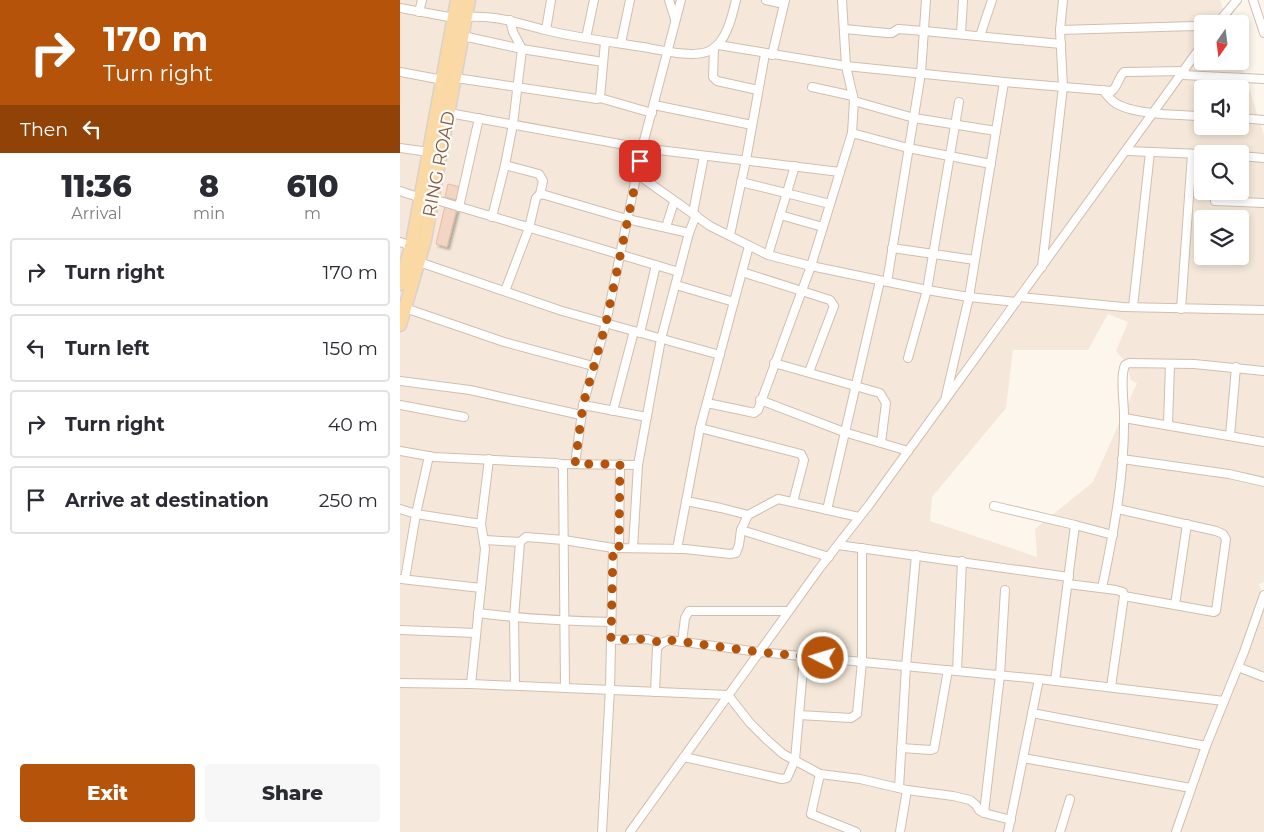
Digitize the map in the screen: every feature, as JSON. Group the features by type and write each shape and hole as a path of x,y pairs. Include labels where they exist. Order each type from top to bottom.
{"main road":[{"name":"RING ROAD","path":"400,325 425,240 429,152 449,79 464,36 457,0"},
{"name":"RING ROAD","path":"400,284 406,244 427,199 449,114 449,79 461,17 469,0"}],"street":[{"path":"420,12 422,0"},
{"path":"546,30 551,0"},
{"path":"586,38 594,0"},
{"path":"621,43 630,0"},
{"path":"668,0 675,20"},
{"path":"575,464 583,405 606,323 642,148 681,0"},
{"path":"400,9 461,17 486,16 605,42 621,43 666,52 694,54 710,51 716,46 728,27 736,0"},
{"path":"730,235 758,90 785,2 766,0"},
{"path":"707,403 754,413 758,410 760,400 811,266 852,133 853,99 846,66 842,0"},
{"path":"827,510 844,432 892,248 921,72 926,0"},
{"path":"961,34 963,0"},
{"path":"980,36 992,0"},
{"path":"1042,267 1063,86 1060,30 1063,0"},
{"path":"1225,15 1236,0"},
{"path":"1253,0 1264,33"},
{"path":"492,217 513,124 522,49 513,32 510,20"},
{"path":"1060,30 1194,26"},
{"path":"844,29 887,33 892,33 898,29 1061,44"},
{"path":"464,36 522,49 603,62"},
{"path":"600,98 605,42"},
{"path":"716,46 846,66 1112,91 1116,88 1118,78 1124,72 1184,73 1264,79"},
{"path":"716,46 713,77 717,81 758,90"},
{"path":"630,832 788,611 945,401 1194,57"},
{"path":"400,72 595,99 600,98 653,109 752,125"},
{"path":"945,401 969,297 1004,82"},
{"path":"812,87 914,118 996,132"},
{"path":"1103,90 1113,102 1123,107 1154,113 1194,116"},
{"path":"908,358 926,290 959,102"},
{"path":"449,114 642,148 840,172"},
{"path":"458,207 479,118"},
{"path":"1249,119 1264,120"},
{"path":"852,133 908,148 991,164"},
{"path":"400,148 429,152"},
{"path":"1127,151 1192,154 1181,308"},
{"path":"1133,307 1150,152"},
{"path":"633,548 638,465 662,339 680,272 688,233 695,214 704,156"},
{"path":"1249,157 1264,158"},
{"path":"505,165 539,174 543,181 540,194 536,198 529,228 505,291"},
{"path":"768,255 795,166"},
{"path":"637,174 710,226 768,255 884,282 969,297 1133,307 1264,310"},
{"path":"741,182 830,204"},
{"path":"400,191 680,272"},
{"path":"540,194 627,219 688,233"},
{"path":"1215,201 1264,203"},
{"path":"666,227 674,202"},
{"path":"780,215 823,227"},
{"path":"677,549 700,428 749,246"},
{"path":"892,248 975,260"},
{"path":"419,262 562,311 720,355"},
{"path":"613,411 656,265"},
{"path":"742,272 830,300 834,306 809,372"},
{"path":"676,285 734,302"},
{"path":"405,308 504,342 593,366"},
{"path":"774,363 880,393 886,403 881,443"},
{"path":"1102,588 1118,509 1124,418 1123,375 1125,365 1129,363 1170,364 1236,367 1264,371"},
{"path":"1168,425 1170,364"},
{"path":"1230,436 1236,367"},
{"path":"400,381 470,390 581,415"},
{"path":"760,400 844,432 908,451"},
{"path":"400,405 464,417"},
{"path":"583,405 647,417"},
{"path":"1124,418 1264,442"},
{"path":"700,428 801,454 804,460 794,502"},
{"path":"400,451 429,456 560,464 638,465"},
{"path":"429,456 402,579 481,588"},
{"path":"471,684 485,548 481,524 489,459"},
{"path":"1122,459 1229,474 1264,482"},
{"path":"560,464 563,468 565,688"},
{"path":"602,832 620,464"},
{"path":"484,540 520,542 526,537 564,540 616,548 677,549 730,554 736,553 741,530 748,515 778,499 859,517"},
{"path":"686,502 748,515"},
{"path":"994,506 1113,535"},
{"path":"400,509 416,514 481,524"},
{"path":"1118,509 1216,531 1223,534 1226,539 1216,610 1212,613 1124,596"},
{"path":"1175,606 1187,524"},
{"path":"1055,680 1075,525"},
{"path":"741,530 828,557"},
{"path":"516,686 514,618 520,542"},
{"path":"838,545 962,561 1123,592 1111,687"},
{"path":"799,715 851,718 855,716 858,709 862,662 862,548"},
{"path":"900,832 903,789 901,748 916,554"},
{"path":"957,671 962,561"},
{"path":"984,813 1000,675 1005,590"},
{"path":"1176,832 1206,746 1238,667 1264,595"},
{"path":"682,642 685,618 689,611 788,611"},
{"path":"478,613 514,618 612,622"},
{"path":"400,630 476,633"},
{"path":"611,640 647,639 662,643"},
{"path":"655,692 657,648 669,640 804,657 1055,680 1224,701"},
{"path":"684,757 782,779 787,778 795,760 804,657"},
{"path":"1238,667 1264,678"},
{"path":"901,748 934,749 948,670"},
{"path":"1008,832 1039,679"},
{"path":"400,683 610,689 728,696 766,739 795,760 820,774 860,779 903,789 970,800 984,813 1011,820"},
{"path":"1032,714 1206,746"},
{"path":"1023,758 1191,788"},
{"path":"820,774 811,814 856,832"},
{"path":"1060,832 1070,799"}],"shaded area":[{"path":"400,0 1220,0 1225,15 1194,15 1194,70 1243,70 1246,80 1194,80 1194,135 1249,135 1249,89 1264,135 1264,582 1259,584 1264,598 1264,832 400,832","holes":["1108,314 1128,322 1116,351 1126,362 1131,380 1137,383 1093,482 1035,529 1037,557 930,521 932,497 1006,408 1013,350 1088,350"]}],"building":[{"path":"448,184 460,187 457,200 445,197"},
{"path":"445,206 457,208 447,247 436,244"}],"route":[{"path":"640,161 606,323 583,405 575,464 620,464 619,548 613,548 611,640 647,639 662,643 669,640 823,658"}]}
